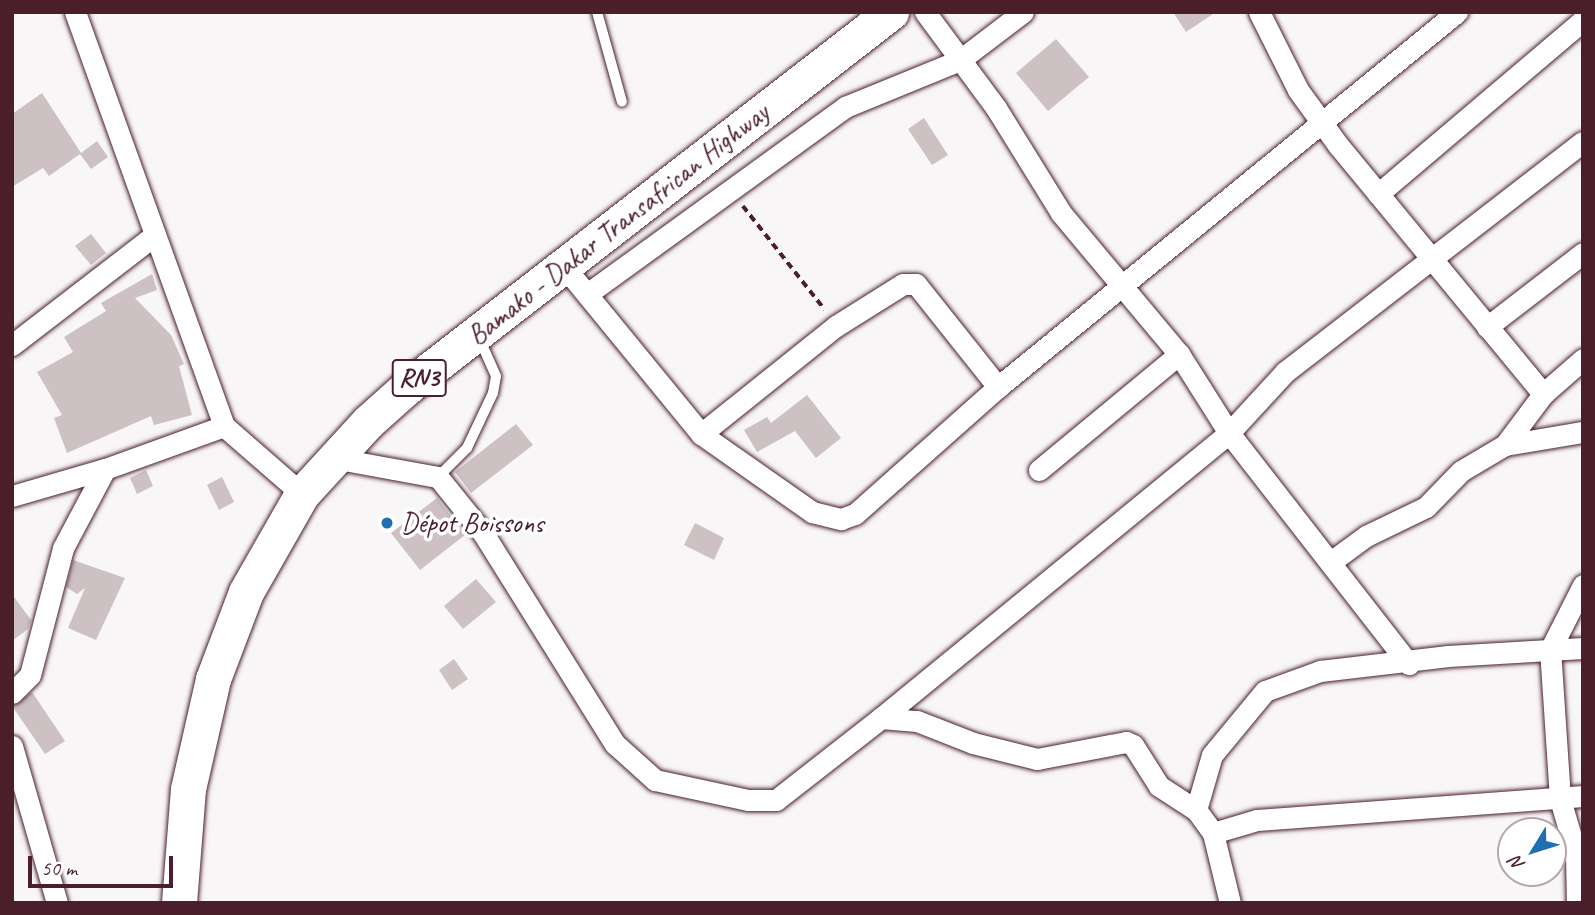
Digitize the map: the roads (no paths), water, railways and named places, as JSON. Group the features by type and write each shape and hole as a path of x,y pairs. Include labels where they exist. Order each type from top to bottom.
{"highway":[{"name":"Bamako - Dakar Transafrican Highway","path":"179,903 188,789 213,678 246,592 302,494 333,458 406,388 562,264 891,12"}],"street":[{"path":"75,12 224,426 302,494"},
{"path":"925,12 996,108 1061,213 1118,287 1179,354 1229,433 1332,561 1409,664"},
{"path":"587,294 845,107 960,60 1023,12"},
{"path":"1259,12 1298,90 1324,125 1429,260 1543,394"},
{"path":"562,264 701,434 812,512 841,519 855,514 998,387 1223,200 1324,125 1457,12"},
{"path":"1378,194 1583,20"},
{"path":"333,458 438,478 483,533 615,744 655,780 748,800 776,800 881,718 1229,433 1284,372 1583,142"},
{"path":"12,345 155,235"},
{"path":"1487,327 1583,253"},
{"path":"701,434 836,326 903,284 916,284 998,387"},
{"path":"1039,470 1179,354"},
{"path":"1332,561 1366,536 1426,507 1461,471 1505,444 1543,394 1583,359"},
{"path":"12,496 105,469 224,426"},
{"path":"1505,444 1583,432"},
{"path":"12,693 30,675 63,548 105,469"},
{"path":"1577,903 1576,854 1560,799 1550,650 1583,585"},
{"path":"1196,810 1212,755 1265,691 1320,671 1409,664 1448,656 1583,648"},
{"path":"881,718 917,720 973,743 1037,759 1126,742 1133,745 1159,786 1196,810 1213,833 1230,903"},
{"path":"12,746 57,903"},
{"path":"1213,833 1257,820 1583,796"}],"lane":[{"path":"597,12 622,103"},
{"path":"438,478 467,448 493,393 496,376 477,334"}],"place":[{"name":"Dépot Boissons","path":"387,523"}]}
